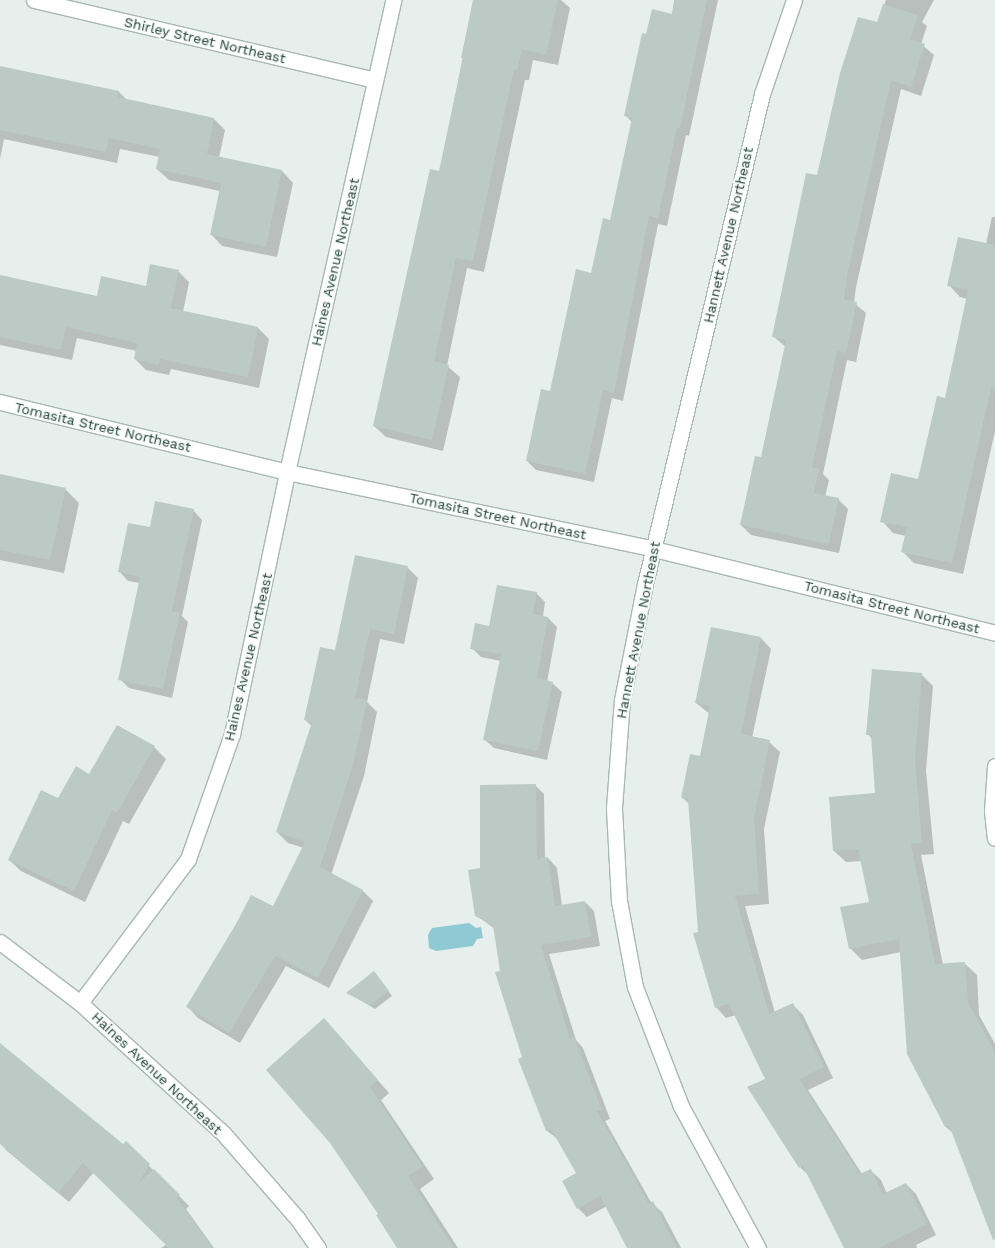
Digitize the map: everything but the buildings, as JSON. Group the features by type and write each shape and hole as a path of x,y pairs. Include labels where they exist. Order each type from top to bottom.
{"street":[{"name":"Shirley Street Northeast","path":"34,0 375,80"},
{"name":"Haines Avenue Northeast","path":"318,1248 297,1218 223,1134 80,1003 188,859 232,734 393,0"},
{"name":"Hannett Avenue Northeast","path":"758,1248 681,1106 636,986 619,901 614,808 622,700 654,549 762,94 794,0"},
{"name":"Tomasita Street Northeast","path":"0,402 288,472 654,549 995,633"},
{"path":"995,766 992,812 995,838"},
{"path":"0,942 80,1003"}],"water":[{"path":"469,923 476,928 481,927 483,938 477,939 473,946 436,951 429,948 428,935 432,928"}]}
